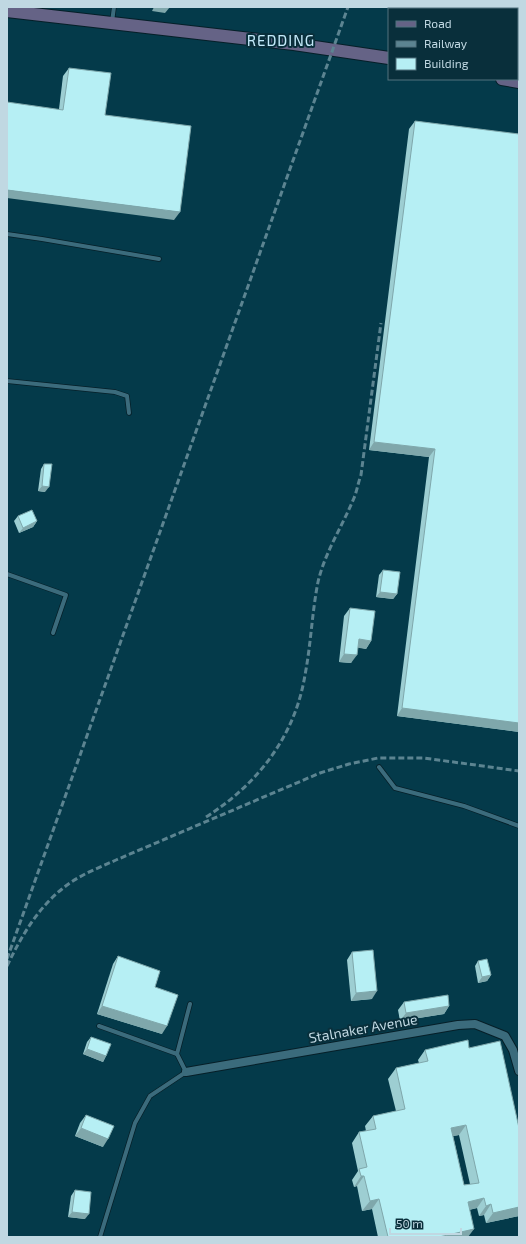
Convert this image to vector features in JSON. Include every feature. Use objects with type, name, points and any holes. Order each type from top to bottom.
[{"type":"street","points":[[7,11],[32,10],[112,24],[294,44],[388,58]]},
{"type":"street","points":[[508,80],[519,82]]},
{"type":"street","name":"Stalnaker Avenue","points":[[186,1072],[458,1025],[475,1024],[505,1036],[513,1050],[519,1071]]},
{"type":"lane","points":[[112,24],[114,7]]},
{"type":"lane","points":[[7,234],[159,259]]},
{"type":"lane","points":[[7,381],[115,392],[128,396],[130,413]]},
{"type":"lane","points":[[7,574],[66,595],[53,633]]},
{"type":"lane","points":[[379,767],[395,788],[464,806],[519,826]]},
{"type":"lane","points":[[100,1237],[135,1123],[150,1096],[186,1072],[177,1054],[190,1004]]},
{"type":"lane","points":[[99,1026],[177,1054]]},
{"type":"building","points":[[69,68],[111,73],[105,115],[191,126],[180,212],[7,190],[7,102],[63,110]]},
{"type":"building","points":[[415,121],[519,134],[519,723],[402,708],[435,449],[374,442]]},
{"type":"building","points":[[44,464],[52,464],[49,487],[42,486]]},
{"type":"building","points":[[32,510],[37,521],[23,528],[18,516]]},
{"type":"building","points":[[383,570],[400,572],[397,594],[380,592]]},
{"type":"building","points":[[350,608],[375,611],[371,641],[359,639],[357,655],[344,654]]},
{"type":"building","points":[[373,950],[377,991],[356,993],[352,952]]},
{"type":"building","points":[[118,956],[160,971],[155,987],[178,995],[167,1026],[102,1006]]},
{"type":"building","points":[[487,959],[491,975],[482,977],[478,961]]},
{"type":"building","points":[[448,995],[449,1006],[406,1013],[404,1002]]},
{"type":"building","points":[[91,1037],[111,1044],[106,1056],[87,1049]]},
{"type":"building","points":[[468,1040],[469,1048],[500,1041],[519,1128],[519,1207],[493,1213],[491,1204],[486,1206],[484,1198],[468,1202],[474,1229],[439,1237],[388,1237],[379,1199],[370,1201],[364,1176],[361,1176],[359,1169],[367,1167],[359,1132],[376,1129],[373,1116],[405,1109],[396,1068],[428,1061],[425,1050]],"holes":[[[466,1125],[479,1183],[464,1185],[451,1128]]]},
{"type":"building","points":[[86,1115],[114,1126],[108,1139],[81,1128]]},
{"type":"building","points":[[75,1190],[91,1192],[89,1214],[72,1212]]},
{"type":"railway","points":[[7,959],[348,7]]},
{"type":"railway","points":[[206,817],[225,804],[258,774],[283,738],[293,718],[305,675],[316,593],[321,571],[329,550],[354,498],[361,475],[381,323]]},
{"type":"railway","points":[[7,966],[24,934],[37,915],[53,897],[74,880],[116,860],[320,773],[349,764],[378,758],[424,758],[519,771]]},
{"type":"district","name":"REDDING","points":[[281,40]]}]
